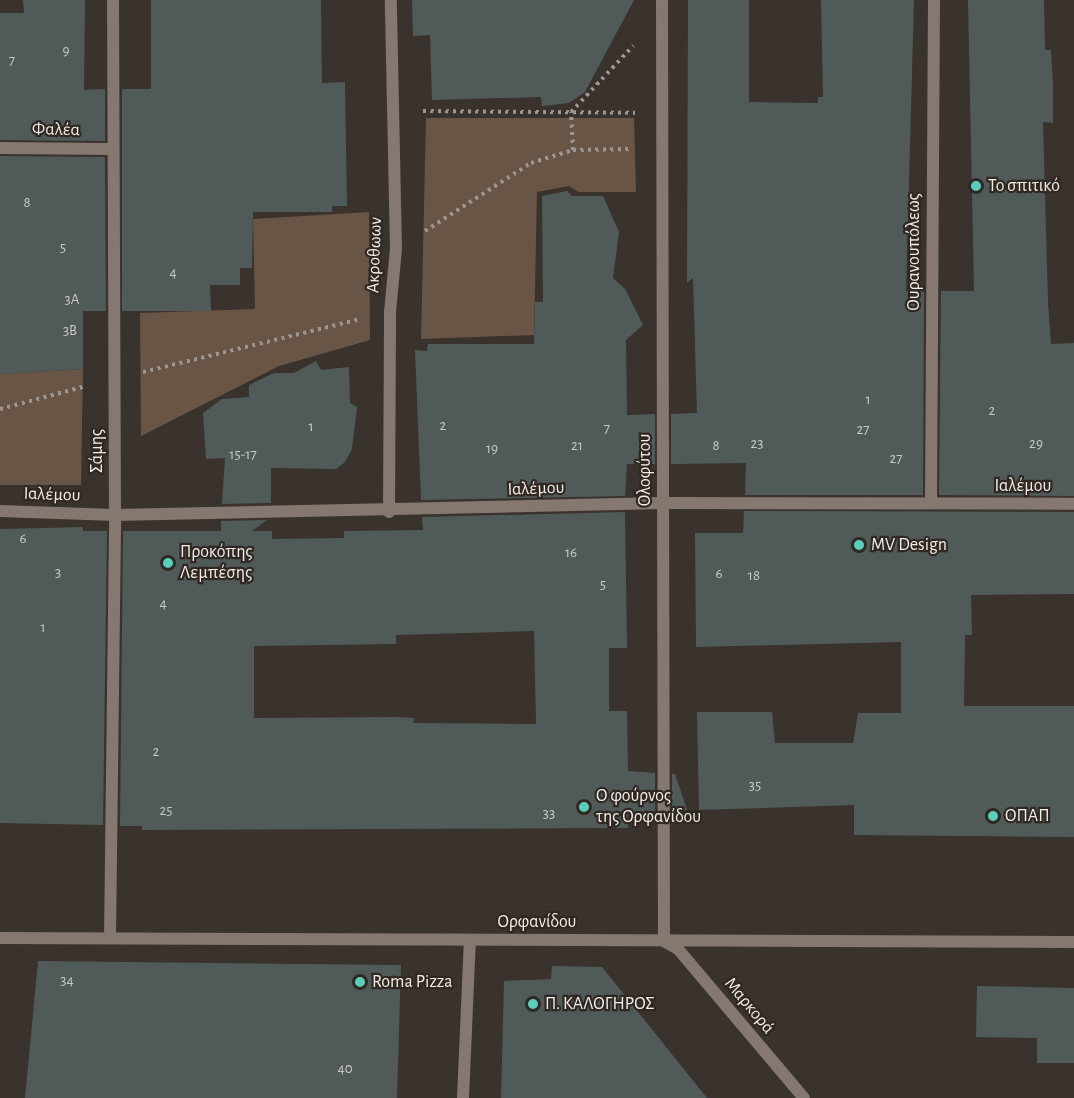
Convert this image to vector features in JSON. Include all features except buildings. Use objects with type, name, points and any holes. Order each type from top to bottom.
[{"type":"street","name":"Σάμης","points":[[110,938],[116,378],[111,149],[113,0]]},
{"type":"street","name":"Ακροθωων","points":[[389,512],[390,312],[396,249],[390,0]]},
{"type":"street","name":"Ολοφύτου","points":[[662,0],[664,941]]},
{"type":"street","name":"Ουρανουπόλεως","points":[[931,504],[934,0]]},
{"type":"street","name":"Φαλέα","points":[[0,148],[111,149]]},
{"type":"street","name":"Ιαλέμου","points":[[0,511],[115,515],[389,512],[663,503],[1074,504]]},
{"type":"street","name":"Ορφανίδου","points":[[0,938],[1074,942]]},
{"type":"street","points":[[463,1098],[470,940]]},
{"type":"street","name":"Μαρκορά","points":[[664,941],[678,949],[804,1098]]},
{"type":"path","points":[[573,150],[572,112],[662,14]]},
{"type":"path","points":[[392,111],[662,113]]},
{"type":"path","points":[[396,249],[531,164],[573,150],[663,148]]},
{"type":"path","points":[[0,409],[116,378],[390,312]]},
{"type":"shaded area","points":[[426,118],[634,118],[636,192],[578,192],[569,186],[537,192],[534,335],[421,339]]},
{"type":"shaded area","points":[[369,212],[370,340],[279,366],[141,436],[140,313],[255,309],[253,219]]},
{"type":"shaded area","points":[[83,369],[81,485],[0,485],[0,374]]},
{"type":"place","name":"Το σπιτικό","points":[[976,186]]},
{"type":"place","name":"MV Design","points":[[859,545]]},
{"type":"place","name":"Προκόπης Λεμπέσης","points":[[168,563]]},
{"type":"place","name":"Ο φούρνος της Ορφανίδου","points":[[584,807]]},
{"type":"place","name":"ΟΠΑΠ","points":[[993,816]]},
{"type":"place","name":"Roma Pizza","points":[[360,982]]},
{"type":"place","name":"Π. ΚΑΛΟΓΗΡΟΣ","points":[[533,1004]]}]
